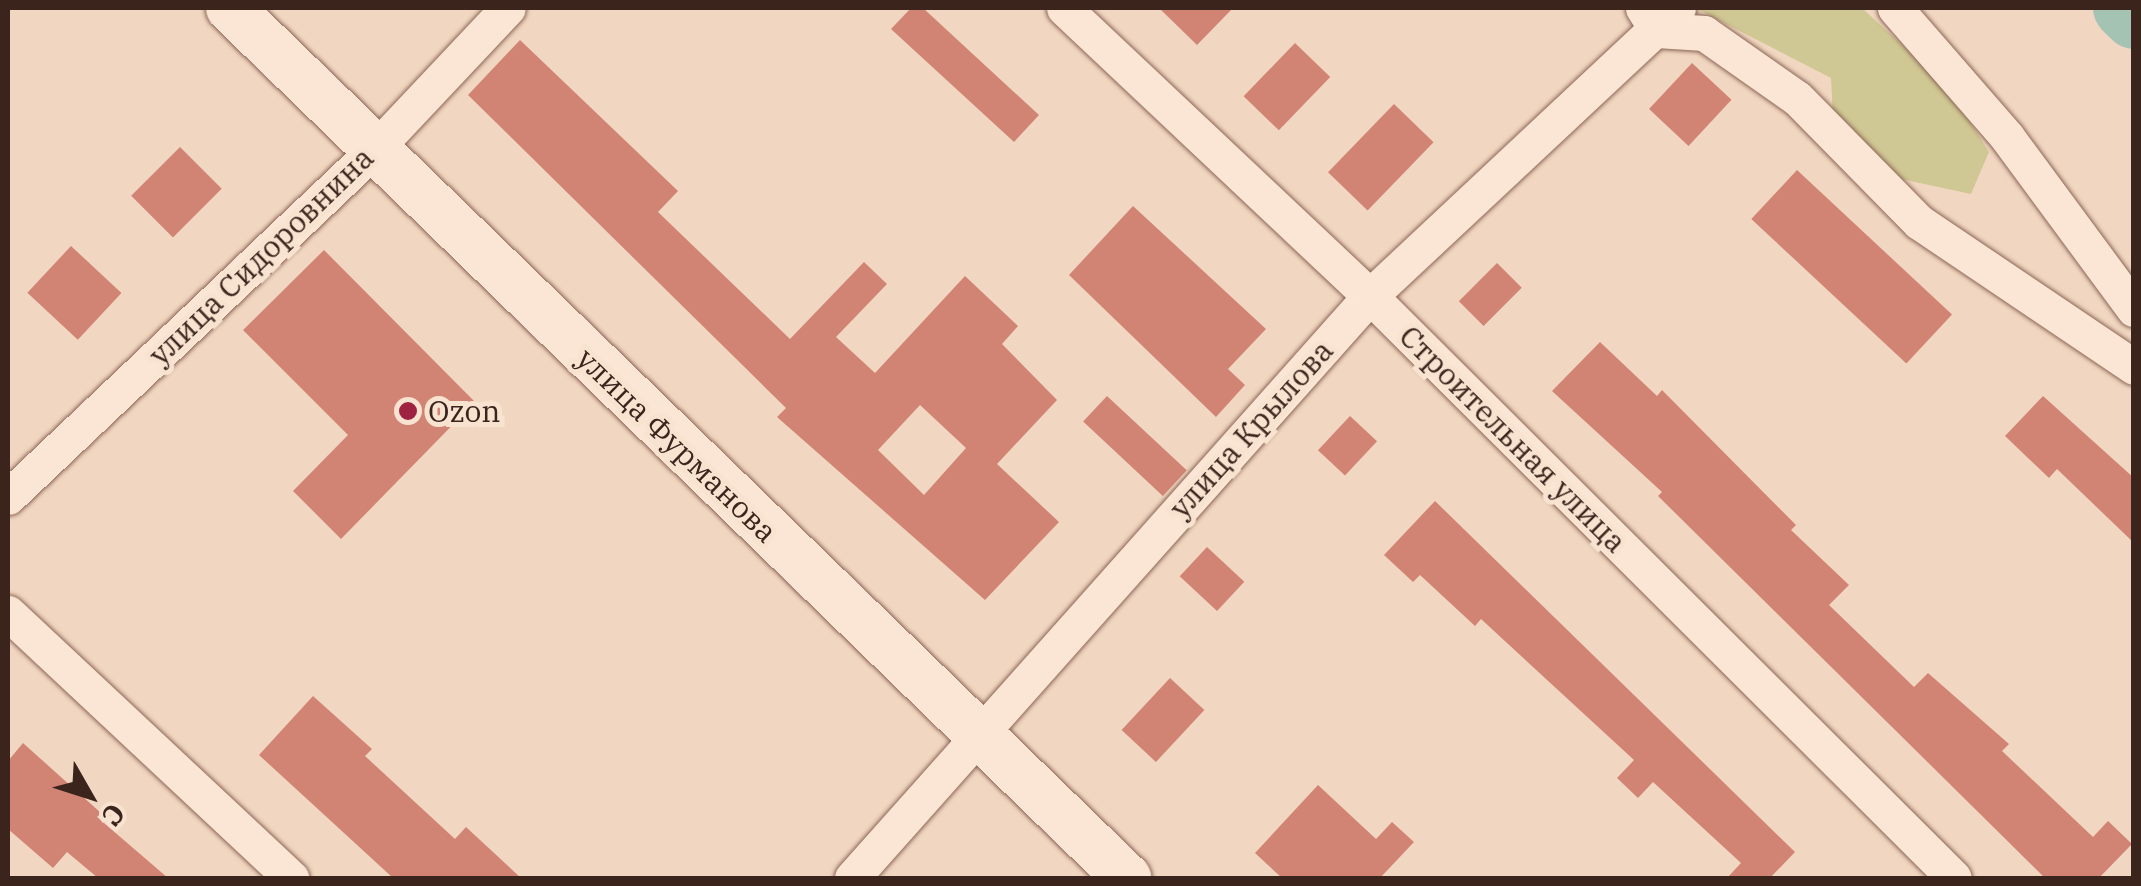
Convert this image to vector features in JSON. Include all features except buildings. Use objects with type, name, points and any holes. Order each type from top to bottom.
[{"type":"main road","name":"улица Фурманова","points":[[230,8],[1127,878]]},
{"type":"street","name":"улица Сидоровнина","points":[[8,497],[374,150],[508,8]]},
{"type":"street","name":"Строительная улица","points":[[1064,8],[1370,296],[1954,878]]},
{"type":"street","points":[[1895,8],[2007,137],[2134,310]]},
{"type":"street","name":"улица Крылова","points":[[852,878],[1370,296],[1659,15]]},
{"type":"street","points":[[1659,15],[1704,33],[1797,98],[1919,222],[2134,368]]},
{"type":"street","points":[[8,612],[291,878]]},
{"type":"shaded area","points":[[1695,8],[1862,8],[1948,87],[1989,152],[1971,194],[1887,176],[1833,117],[1831,78]]},
{"type":"waterway","points":[[2124,8],[2134,18]]},
{"type":"place","name":"Ozon","points":[[408,411]]}]
